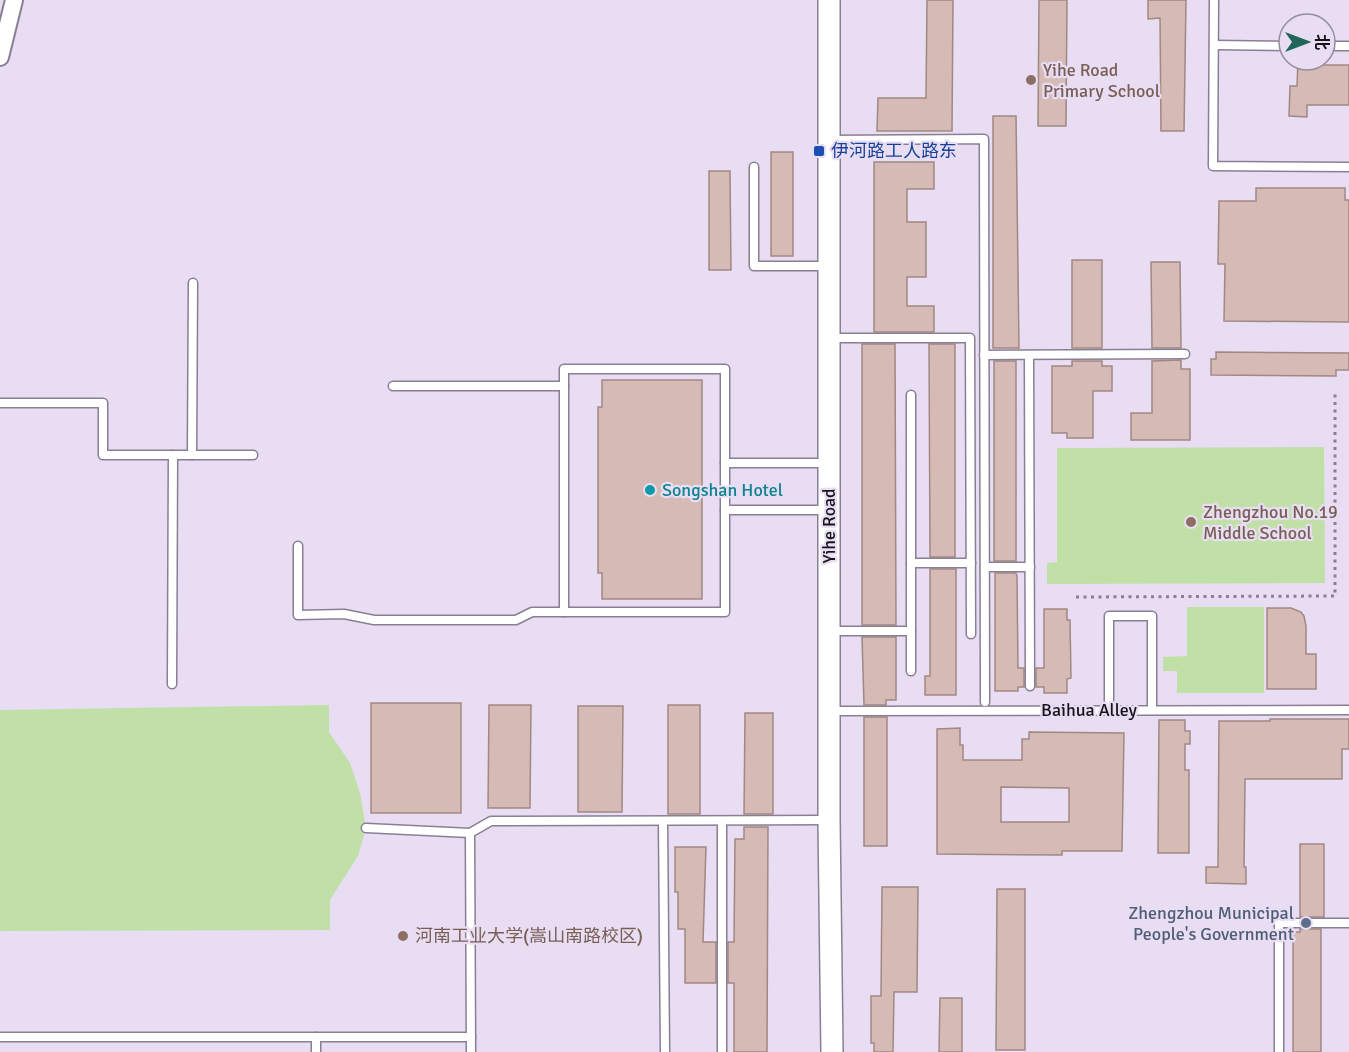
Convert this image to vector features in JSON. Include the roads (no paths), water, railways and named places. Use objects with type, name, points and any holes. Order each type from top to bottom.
[{"type":"street","points":[[0,57],[14,0]]},
{"type":"street","name":"Yihe Road","points":[[829,0],[829,820],[832,1052]]},
{"type":"lane","points":[[1214,0],[1213,166],[1349,166]]},
{"type":"lane","points":[[1214,45],[1277,46]]},
{"type":"lane","points":[[829,140],[984,140],[985,702]]},
{"type":"lane","points":[[754,168],[754,266],[829,266]]},
{"type":"lane","points":[[192,283],[192,455]]},
{"type":"lane","points":[[829,338],[970,338],[971,634]]},
{"type":"lane","points":[[984,354],[1185,354]]},
{"type":"lane","points":[[1029,354],[1030,686]]},
{"type":"lane","points":[[298,546],[298,615],[344,614],[374,620],[516,620],[532,612],[564,612],[725,612],[725,369],[564,369],[564,612]]},
{"type":"lane","points":[[393,386],[564,386]]},
{"type":"lane","points":[[911,395],[911,671]]},
{"type":"lane","points":[[0,403],[103,403],[103,455],[253,455]]},
{"type":"lane","points":[[172,684],[173,455]]},
{"type":"lane","points":[[725,463],[829,463]]},
{"type":"lane","points":[[725,510],[829,510]]},
{"type":"lane","points":[[911,563],[971,563]]},
{"type":"lane","points":[[985,567],[1030,567]]},
{"type":"lane","points":[[1109,710],[1109,616],[1152,616],[1152,710]]},
{"type":"lane","points":[[829,632],[911,631]]},
{"type":"lane","name":"Baihua Alley","points":[[829,711],[1349,710]]},
{"type":"lane","points":[[366,828],[470,832],[491,821],[829,820]]},
{"type":"lane","points":[[663,821],[665,1052]]},
{"type":"lane","points":[[722,821],[722,1052]]},
{"type":"lane","points":[[470,832],[471,1052]]},
{"type":"lane","points":[[1279,1052],[1279,923],[1349,923]]},
{"type":"lane","points":[[0,1037],[471,1037]]},
{"type":"lane","points":[[315,1052],[316,1037]]},
{"type":"place","name":"Yihe Road Primary School","points":[[1031,80]]},
{"type":"place","name":"伊河路工人路东","points":[[819,151]]},
{"type":"place","name":"Songshan Hotel","points":[[650,490]]},
{"type":"place","name":"Zhengzhou No.19 Middle School","points":[[1191,522]]},
{"type":"place","name":"Zhengzhou Municipal People's Government","points":[[1306,923]]},
{"type":"place","name":"河南工业大学(嵩山南路校区)","points":[[403,936]]}]
